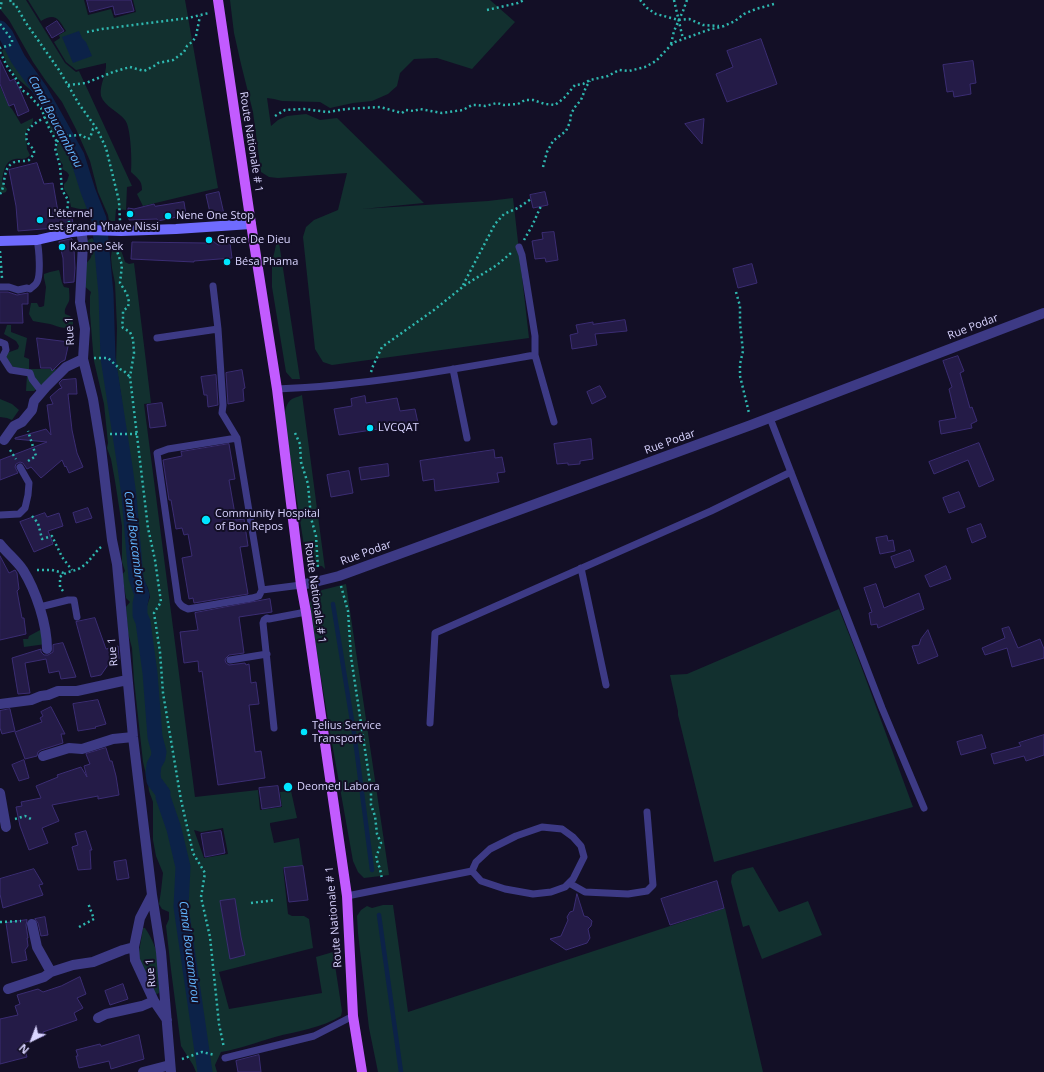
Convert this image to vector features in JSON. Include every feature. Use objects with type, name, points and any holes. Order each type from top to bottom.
[{"type":"main road","name":"Route Nationale # 1","points":[[219,5],[277,389],[301,585],[347,896],[353,1016],[362,1072]]},
{"type":"street","points":[[0,242],[37,240],[81,231],[183,229],[251,224]]},
{"type":"street","name":"Rue 1","points":[[81,231],[83,243],[80,302],[84,329],[83,359],[93,399],[99,435],[112,540],[117,564],[132,737],[161,952],[171,1069]]},
{"type":"street","name":"Rue Podar","points":[[301,585],[339,576],[770,418],[1044,313]]},
{"type":"street","points":[[4,440],[14,426],[22,422],[32,410],[34,401],[66,367],[83,359]]},
{"type":"street","points":[[0,544],[23,571],[30,582],[40,607],[47,649]]},
{"type":"street","points":[[0,704],[31,700],[58,691],[77,691],[127,680]]},
{"type":"street","points":[[43,756],[69,748],[82,749],[113,739],[132,737]]},
{"type":"street","points":[[0,793],[6,824]]},
{"type":"street","points":[[152,894],[140,918],[134,947],[135,960],[154,1002],[168,1020]]},
{"type":"street","points":[[32,924],[37,947],[51,972]]},
{"type":"street","points":[[8,989],[44,977],[51,972],[73,965],[93,962],[134,947]]},
{"type":"street","points":[[98,1018],[106,1014],[154,1002]]},
{"type":"street","points":[[143,1072],[171,1069]]},
{"type":"lane","points":[[1,287],[9,287],[18,290],[27,288],[30,289],[37,282],[39,276],[39,253],[37,240]]},
{"type":"lane","points":[[519,247],[522,255],[534,329],[536,355],[554,422]]},
{"type":"lane","points":[[213,286],[218,329],[223,406],[222,413],[237,438],[262,590],[259,596],[252,598],[188,609],[184,608],[178,601],[157,453],[168,449],[237,438]]},
{"type":"lane","points":[[157,338],[218,329]]},
{"type":"lane","points":[[0,342],[5,344],[6,350],[3,358],[10,369],[30,373],[32,379],[42,392]]},
{"type":"lane","points":[[277,389],[369,381],[536,355]]},
{"type":"lane","points":[[453,369],[468,438]]},
{"type":"lane","points":[[770,418],[882,708],[924,808]]},
{"type":"lane","points":[[0,515],[19,514],[25,508],[29,483],[20,467]]},
{"type":"lane","points":[[430,723],[435,633],[711,511],[791,472]]},
{"type":"lane","points":[[581,568],[606,685]]},
{"type":"lane","points":[[262,590],[301,585]]},
{"type":"lane","points":[[40,607],[68,600],[74,600],[77,617]]},
{"type":"lane","points":[[274,728],[263,623],[267,618],[269,619],[306,612]]},
{"type":"lane","points":[[230,660],[267,654]]},
{"type":"lane","points":[[569,883],[585,892],[628,894],[647,891],[653,885],[647,812]]},
{"type":"lane","points":[[542,827],[562,828],[581,846],[584,857],[569,883],[565,887],[551,892],[533,894],[505,889],[481,881],[472,871],[476,862],[490,850],[516,836],[542,827]]},
{"type":"lane","points":[[347,896],[472,871]]},
{"type":"lane","points":[[225,1058],[314,1036],[353,1016]]},
{"type":"path","points":[[0,9],[2,0]]},
{"type":"path","points":[[10,0],[12,4],[15,4],[40,45],[59,70],[96,129],[106,148],[119,201],[121,231],[113,240],[122,265],[120,283],[128,294],[129,302],[128,307],[122,311],[122,328],[130,332],[133,339],[134,353],[130,377],[148,528],[155,560],[161,602],[154,613],[160,652],[163,692],[179,793],[193,853],[205,873],[201,897],[210,937],[225,1058],[202,1052],[187,1057],[171,1069]]},
{"type":"path","points":[[487,10],[518,3],[524,0]]},
{"type":"path","points":[[640,0],[647,8],[656,14],[679,20],[689,19],[703,25],[724,26]]},
{"type":"path","points":[[674,0],[683,38]]},
{"type":"path","points":[[671,45],[674,31],[687,0]]},
{"type":"path","points":[[275,116],[285,110],[304,109],[328,112],[346,109],[380,107],[402,113],[406,110],[420,110],[442,113],[463,110],[478,105],[485,106],[497,103],[504,105],[518,104],[525,100],[533,100],[545,104],[555,105],[564,98],[575,85],[608,76],[619,70],[629,71],[645,68],[656,61],[671,45],[683,38],[724,26],[735,21],[744,14],[774,4]]},
{"type":"path","points":[[87,32],[200,16],[219,5]]},
{"type":"path","points":[[68,85],[86,83],[130,67],[144,71],[158,63],[173,60],[184,52],[187,46],[193,41],[196,36],[200,16]]},
{"type":"path","points":[[0,24],[12,40],[12,43],[0,48]]},
{"type":"path","points":[[0,52],[1,57],[22,90],[28,94],[41,108],[56,142]]},
{"type":"path","points":[[543,167],[547,152],[553,141],[566,131],[575,107],[581,100],[590,80]]},
{"type":"path","points":[[0,194],[6,171],[9,166],[12,163],[28,160],[34,154],[34,151],[28,143],[27,131],[45,117]]},
{"type":"path","points":[[81,231],[67,210],[68,200],[62,190],[60,166],[55,148],[56,142],[63,135],[81,135],[88,139],[90,138],[93,128],[96,129]]},
{"type":"path","points":[[462,287],[494,224],[504,214],[518,208],[531,199]]},
{"type":"path","points":[[369,381],[372,366],[382,347],[434,310],[462,287],[496,265],[519,247],[532,226],[541,206]]},
{"type":"path","points":[[0,248],[1,287]]},
{"type":"path","points":[[736,292],[740,306],[743,351],[740,364],[740,376],[751,425]]},
{"type":"path","points":[[83,359],[108,358],[120,370],[124,371],[130,377]]},
{"type":"path","points":[[4,440],[20,467],[36,456],[28,430],[22,422]]},
{"type":"path","points":[[293,427],[300,444],[301,462],[308,484],[311,518],[316,536],[319,581]]},
{"type":"path","points":[[99,435],[137,434]]},
{"type":"path","points":[[25,508],[38,523],[42,539],[52,536],[62,557],[72,570]]},
{"type":"path","points":[[68,600],[60,587],[60,577],[64,573],[80,568],[96,551],[112,540]]},
{"type":"path","points":[[23,571],[52,570],[64,573]]},
{"type":"path","points":[[339,576],[348,612],[351,657],[371,790],[371,805],[375,816],[377,834],[380,843],[376,858],[384,888]]},
{"type":"path","points":[[6,824],[25,816],[33,820]]},
{"type":"path","points":[[251,903],[276,900]]},
{"type":"path","points":[[79,927],[94,919],[88,903]]},
{"type":"green space","points":[[0,0],[26,0],[65,63],[76,72],[79,71],[132,186],[127,187],[126,210],[116,209],[115,221],[109,221],[98,192],[90,161],[62,102],[33,62],[9,20],[0,9]]},
{"type":"green space","points":[[28,0],[84,0],[88,15],[111,9],[114,18],[136,12],[133,0],[185,0],[218,188],[143,206],[137,194],[142,190],[141,184],[131,172],[131,145],[127,124],[122,117],[105,103],[101,96],[106,63],[76,70],[66,62],[54,42],[60,38],[59,35],[66,31],[56,18],[50,17],[41,21]]},
{"type":"green space","points":[[230,0],[490,0],[515,22],[472,69],[437,58],[414,59],[400,73],[397,86],[388,94],[372,101],[330,108],[320,102],[282,101],[267,98],[271,126],[278,120],[287,116],[306,114],[320,120],[337,118],[424,203],[362,209],[513,198],[529,338],[332,365],[323,362],[315,349],[303,237],[306,227],[314,220],[338,210],[347,173],[278,178],[269,177],[261,172],[253,112],[234,33]]},
{"type":"green space","points":[[13,45],[16,47],[44,87],[67,129],[64,131],[54,134],[39,100],[34,93],[18,79],[6,63],[2,50]]},
{"type":"green space","points":[[0,86],[9,106],[21,124],[33,118],[33,122],[26,131],[27,149],[30,155],[24,159],[15,159],[8,162],[2,183],[7,189],[6,192],[3,193],[0,192]]},
{"type":"green space","points":[[71,136],[82,157],[93,196],[100,213],[99,218],[92,208],[81,209],[71,207],[69,197],[64,189],[64,184],[69,175],[62,169],[63,165],[58,156],[57,148],[60,141]]},
{"type":"green space","points":[[278,236],[300,379],[292,379],[286,372],[272,287],[272,263]]},
{"type":"green space","points":[[92,238],[95,241],[100,261],[100,279],[104,306],[104,337],[117,451],[123,469],[130,531],[130,548],[135,586],[139,595],[137,617],[142,636],[149,695],[148,715],[155,756],[152,763],[151,776],[155,787],[160,793],[173,833],[181,866],[177,907],[201,1072],[196,1072],[181,1046],[166,926],[169,919],[169,912],[162,909],[159,904],[163,873],[156,856],[153,840],[153,802],[149,791],[143,762],[132,648],[128,633],[126,607],[130,602],[126,598],[122,575],[125,571],[122,562],[122,526],[111,459],[107,448],[108,443],[104,404],[94,361],[90,314],[91,292],[82,284],[84,265],[92,255],[87,244],[88,240]]},
{"type":"green space","points":[[116,241],[119,244],[125,262],[129,264],[134,263],[151,403],[144,404],[195,797],[258,790],[260,810],[282,807],[280,792],[291,791],[297,818],[270,823],[270,825],[274,843],[299,838],[303,866],[283,868],[288,914],[292,916],[304,916],[309,919],[313,948],[219,972],[229,1009],[322,993],[316,957],[333,952],[342,1011],[341,1016],[326,1024],[221,1052],[215,1065],[217,1072],[207,1072],[182,907],[185,865],[164,786],[159,779],[158,769],[161,758],[161,739],[155,707],[150,647],[147,633],[147,606],[150,597],[148,588],[139,572],[121,395],[116,364],[117,328],[115,283],[111,257],[113,243]],"holes":[[[223,828],[228,854],[204,858],[194,830],[201,832]]]},
{"type":"green space","points":[[59,270],[64,287],[69,288],[69,300],[65,309],[65,314],[73,319],[73,327],[66,328],[33,321],[29,314],[31,303],[37,303],[39,307],[44,306],[46,287],[44,274]]},
{"type":"green space","points":[[7,325],[11,325],[11,332],[27,338],[24,357],[29,359],[29,369],[56,369],[50,378],[34,391],[26,391],[27,375],[13,367],[4,354],[18,349],[19,346],[16,341],[4,334]]},
{"type":"green space","points":[[302,395],[325,569],[322,566],[307,565],[284,417],[288,402]]},
{"type":"green space","points":[[0,399],[12,404],[19,410],[12,420],[0,417]]},
{"type":"green space","points":[[346,584],[389,875],[364,878],[358,872],[353,861],[330,732],[311,617],[310,602],[315,595],[322,590]]},
{"type":"green space","points":[[839,609],[913,807],[714,862],[678,715],[670,675],[687,674]]},
{"type":"green space","points":[[42,629],[46,644],[24,647],[23,639],[28,639],[29,636]]},
{"type":"green space","points":[[753,867],[779,912],[808,901],[822,935],[762,959],[749,925],[743,927],[731,882],[732,875],[737,871]]},
{"type":"green space","points":[[383,905],[393,905],[408,1012],[725,908],[763,1072],[378,1072],[369,1028],[357,916],[361,910],[367,906],[372,908]]},
{"type":"green space","points":[[143,928],[145,928],[154,944],[158,959],[159,993],[157,994],[154,993],[138,958]]},
{"type":"water","points":[[79,31],[92,56],[73,63],[62,37]]},
{"type":"building","points":[[87,0],[131,0],[134,11],[115,15],[113,6],[90,12]]},
{"type":"building","points":[[57,21],[64,31],[52,38],[46,28]]},
{"type":"building","points":[[761,39],[777,84],[727,102],[716,74],[733,67],[727,51]]},
{"type":"building","points":[[0,60],[10,81],[14,79],[29,111],[18,116],[14,104],[9,106],[0,84]]},
{"type":"building","points":[[973,61],[976,83],[970,84],[971,94],[954,97],[953,91],[947,92],[943,65]]},
{"type":"building","points":[[704,119],[702,144],[685,124]]},
{"type":"building","points":[[37,163],[44,184],[53,183],[58,212],[71,211],[73,224],[56,229],[18,231],[16,206],[9,170]]},
{"type":"building","points":[[219,192],[224,214],[211,217],[206,195]]},
{"type":"building","points":[[545,192],[548,205],[533,208],[530,195]]},
{"type":"building","points":[[184,202],[186,215],[158,221],[157,219],[129,220],[128,208],[134,209],[154,204],[155,206]]},
{"type":"building","points":[[554,232],[558,260],[546,262],[545,258],[535,259],[532,241],[543,239],[542,233]]},
{"type":"building","points":[[209,238],[218,245],[230,243],[232,258],[194,262],[131,259],[132,242],[206,243]]},
{"type":"building","points":[[72,239],[75,268],[74,282],[64,283],[63,258],[59,242]]},
{"type":"building","points":[[752,264],[757,283],[738,288],[733,269]]},
{"type":"building","points":[[0,292],[8,292],[17,295],[28,293],[28,304],[22,304],[23,323],[0,323]]},
{"type":"building","points":[[625,320],[627,331],[595,334],[597,345],[572,349],[570,335],[578,333],[576,325],[593,322],[593,324]]},
{"type":"building","points":[[37,338],[69,342],[65,360],[52,371],[51,368],[41,368]]},
{"type":"building","points":[[958,356],[964,371],[960,373],[970,408],[972,407],[977,421],[971,424],[972,428],[941,434],[939,421],[956,418],[949,389],[952,387],[943,361]]},
{"type":"building","points":[[242,370],[245,388],[243,389],[244,401],[228,404],[226,373]]},
{"type":"building","points":[[216,375],[218,405],[208,407],[207,395],[204,395],[201,377]]},
{"type":"building","points":[[76,379],[77,394],[68,394],[72,430],[77,453],[83,467],[69,473],[62,460],[41,478],[31,467],[27,469],[23,463],[20,462],[16,464],[15,467],[18,473],[0,480],[0,460],[47,442],[15,438],[46,429],[51,435],[47,405],[53,404],[50,397],[62,388],[59,383],[62,380]]},
{"type":"building","points":[[600,386],[606,397],[592,404],[587,392]]},
{"type":"building","points":[[365,396],[366,403],[397,398],[400,411],[415,409],[418,423],[339,435],[334,409],[352,406],[351,399]]},
{"type":"building","points":[[162,403],[166,426],[150,428],[147,405]]},
{"type":"building","points":[[591,439],[593,459],[580,461],[580,464],[557,464],[554,444]]},
{"type":"building","points":[[979,443],[994,480],[979,487],[968,460],[934,474],[929,462]]},
{"type":"building","points":[[229,444],[235,479],[229,480],[236,520],[244,519],[248,546],[240,547],[248,594],[194,603],[193,598],[189,599],[182,558],[192,556],[188,534],[184,535],[182,528],[176,529],[171,500],[169,500],[163,460],[182,456],[181,452]]},
{"type":"building","points":[[494,450],[495,458],[502,457],[505,472],[497,473],[499,482],[435,491],[434,479],[423,481],[420,461]]},
{"type":"building","points":[[388,464],[389,476],[361,480],[359,468]]},
{"type":"building","points":[[349,471],[353,493],[331,497],[327,475]]},
{"type":"building","points":[[959,492],[965,507],[949,513],[943,498]]},
{"type":"building","points":[[88,508],[92,518],[76,523],[73,513]]},
{"type":"building","points":[[45,513],[47,517],[59,513],[63,526],[48,531],[53,544],[34,552],[20,522]]},
{"type":"building","points":[[981,524],[986,537],[972,543],[967,529]]},
{"type":"building","points":[[887,536],[888,541],[893,540],[895,551],[880,554],[876,538]]},
{"type":"building","points":[[910,550],[914,561],[895,568],[891,557]]},
{"type":"building","points":[[0,556],[9,573],[15,570],[17,573],[19,589],[17,591],[22,618],[24,618],[26,634],[0,640]]},
{"type":"building","points":[[946,566],[951,579],[930,587],[925,576]]},
{"type":"building","points":[[876,584],[884,608],[919,593],[924,609],[878,628],[877,624],[871,625],[869,613],[872,612],[864,588]]},
{"type":"building","points":[[270,599],[272,612],[239,617],[244,653],[229,655],[225,660],[229,665],[249,664],[251,683],[256,682],[259,704],[249,705],[255,752],[261,751],[265,778],[218,785],[202,671],[199,672],[198,661],[184,663],[180,632],[198,630],[195,613]]},
{"type":"building","points":[[95,618],[106,649],[118,646],[119,659],[110,662],[101,675],[91,677],[76,622]]},
{"type":"building","points":[[1009,627],[1018,648],[1040,639],[1044,649],[1044,658],[1012,667],[1007,648],[985,655],[982,648],[1005,638],[1002,629]]},
{"type":"building","points":[[928,630],[938,656],[918,664],[912,646],[919,645],[921,639]]},
{"type":"building","points":[[63,643],[76,677],[61,679],[59,671],[49,673],[46,659],[25,663],[30,693],[18,694],[12,658],[41,649],[41,652],[44,655],[48,655],[53,652],[53,645]]},
{"type":"building","points":[[98,700],[106,724],[95,727],[96,728],[78,731],[73,704]]},
{"type":"building","points":[[51,707],[65,734],[61,734],[63,743],[41,750],[38,752],[37,756],[25,759],[15,732],[42,722],[40,718],[43,716],[41,712]]},
{"type":"building","points":[[10,709],[15,731],[2,734],[0,728],[0,711]]},
{"type":"building","points":[[982,735],[986,748],[961,755],[957,742]]},
{"type":"building","points":[[1044,735],[1044,755],[1026,761],[1024,756],[994,764],[991,754],[1021,746],[1019,743]]},
{"type":"building","points":[[106,748],[110,761],[112,761],[119,795],[98,799],[98,796],[52,805],[59,821],[42,828],[48,843],[29,850],[20,826],[16,807],[22,806],[21,802],[41,798],[36,786],[58,777],[57,775],[81,767],[87,777],[84,766],[90,764],[86,754]]},
{"type":"building","points":[[24,760],[29,778],[19,781],[12,765]]},
{"type":"building","points":[[278,786],[281,806],[262,809],[259,788]]},
{"type":"building","points":[[86,831],[92,850],[90,850],[91,869],[78,870],[72,847],[78,845],[75,834]]},
{"type":"building","points":[[221,831],[225,853],[205,857],[201,834]]},
{"type":"building","points":[[126,860],[129,878],[117,880],[114,862]]},
{"type":"building","points":[[303,866],[308,900],[289,902],[284,868]]},
{"type":"building","points":[[34,869],[43,884],[39,885],[43,895],[3,908],[0,894],[0,879]]},
{"type":"building","points":[[717,881],[724,908],[670,925],[661,899]]},
{"type":"building","points":[[577,894],[584,916],[588,917],[592,921],[591,926],[588,929],[590,938],[587,943],[566,950],[550,939],[561,936],[568,920],[567,917],[570,912],[573,911]]},
{"type":"building","points":[[235,899],[245,955],[230,959],[220,901]]},
{"type":"building","points":[[45,917],[48,935],[41,936],[38,923],[35,919]]},
{"type":"building","points":[[27,920],[28,946],[25,950],[27,960],[12,963],[6,923]]},
{"type":"building","points":[[80,977],[86,994],[77,998],[83,1008],[74,1013],[77,1020],[43,1032],[44,1036],[23,1043],[27,1057],[0,1064],[0,1019],[18,1015],[15,1006],[20,1004],[17,995],[38,989],[43,992],[61,986]]},
{"type":"building","points":[[123,984],[128,999],[110,1005],[105,991]]},
{"type":"building","points":[[139,1035],[144,1059],[111,1069],[109,1061],[79,1068],[76,1050],[100,1044],[101,1046]]},
{"type":"building","points":[[259,1055],[261,1072],[238,1072],[236,1061]]},
{"type":"waterway","name":"Canal Boucambrou","points":[[0,28],[6,35],[18,59],[40,90],[77,156],[99,219],[106,294],[108,358],[129,496],[136,578],[142,595],[140,615],[143,622],[150,673],[155,737],[159,752],[158,758],[154,765],[153,774],[154,781],[163,793],[174,829],[183,867],[181,907],[205,1072]]},
{"type":"waterway","points":[[333,604],[355,739],[372,870]]},
{"type":"waterway","points":[[379,915],[401,1072]]},
{"type":"place","name":"Yhave Nissi","points":[[130,214]]},
{"type":"place","name":"Nene One Stop","points":[[168,216]]},
{"type":"place","name":"L'éternel est grand","points":[[40,220]]},
{"type":"place","name":"Grace De Dieu","points":[[209,240]]},
{"type":"place","name":"Kanpe Sèk","points":[[62,247]]},
{"type":"place","name":"Bésa Phama","points":[[227,262]]},
{"type":"place","name":"LVCQAT","points":[[370,428]]},
{"type":"place","name":"Community Hospital of Bon Repos","points":[[206,520]]},
{"type":"place","name":"Telius Service Transport","points":[[304,732]]},
{"type":"place","name":"Deomed Labora","points":[[288,787]]}]
